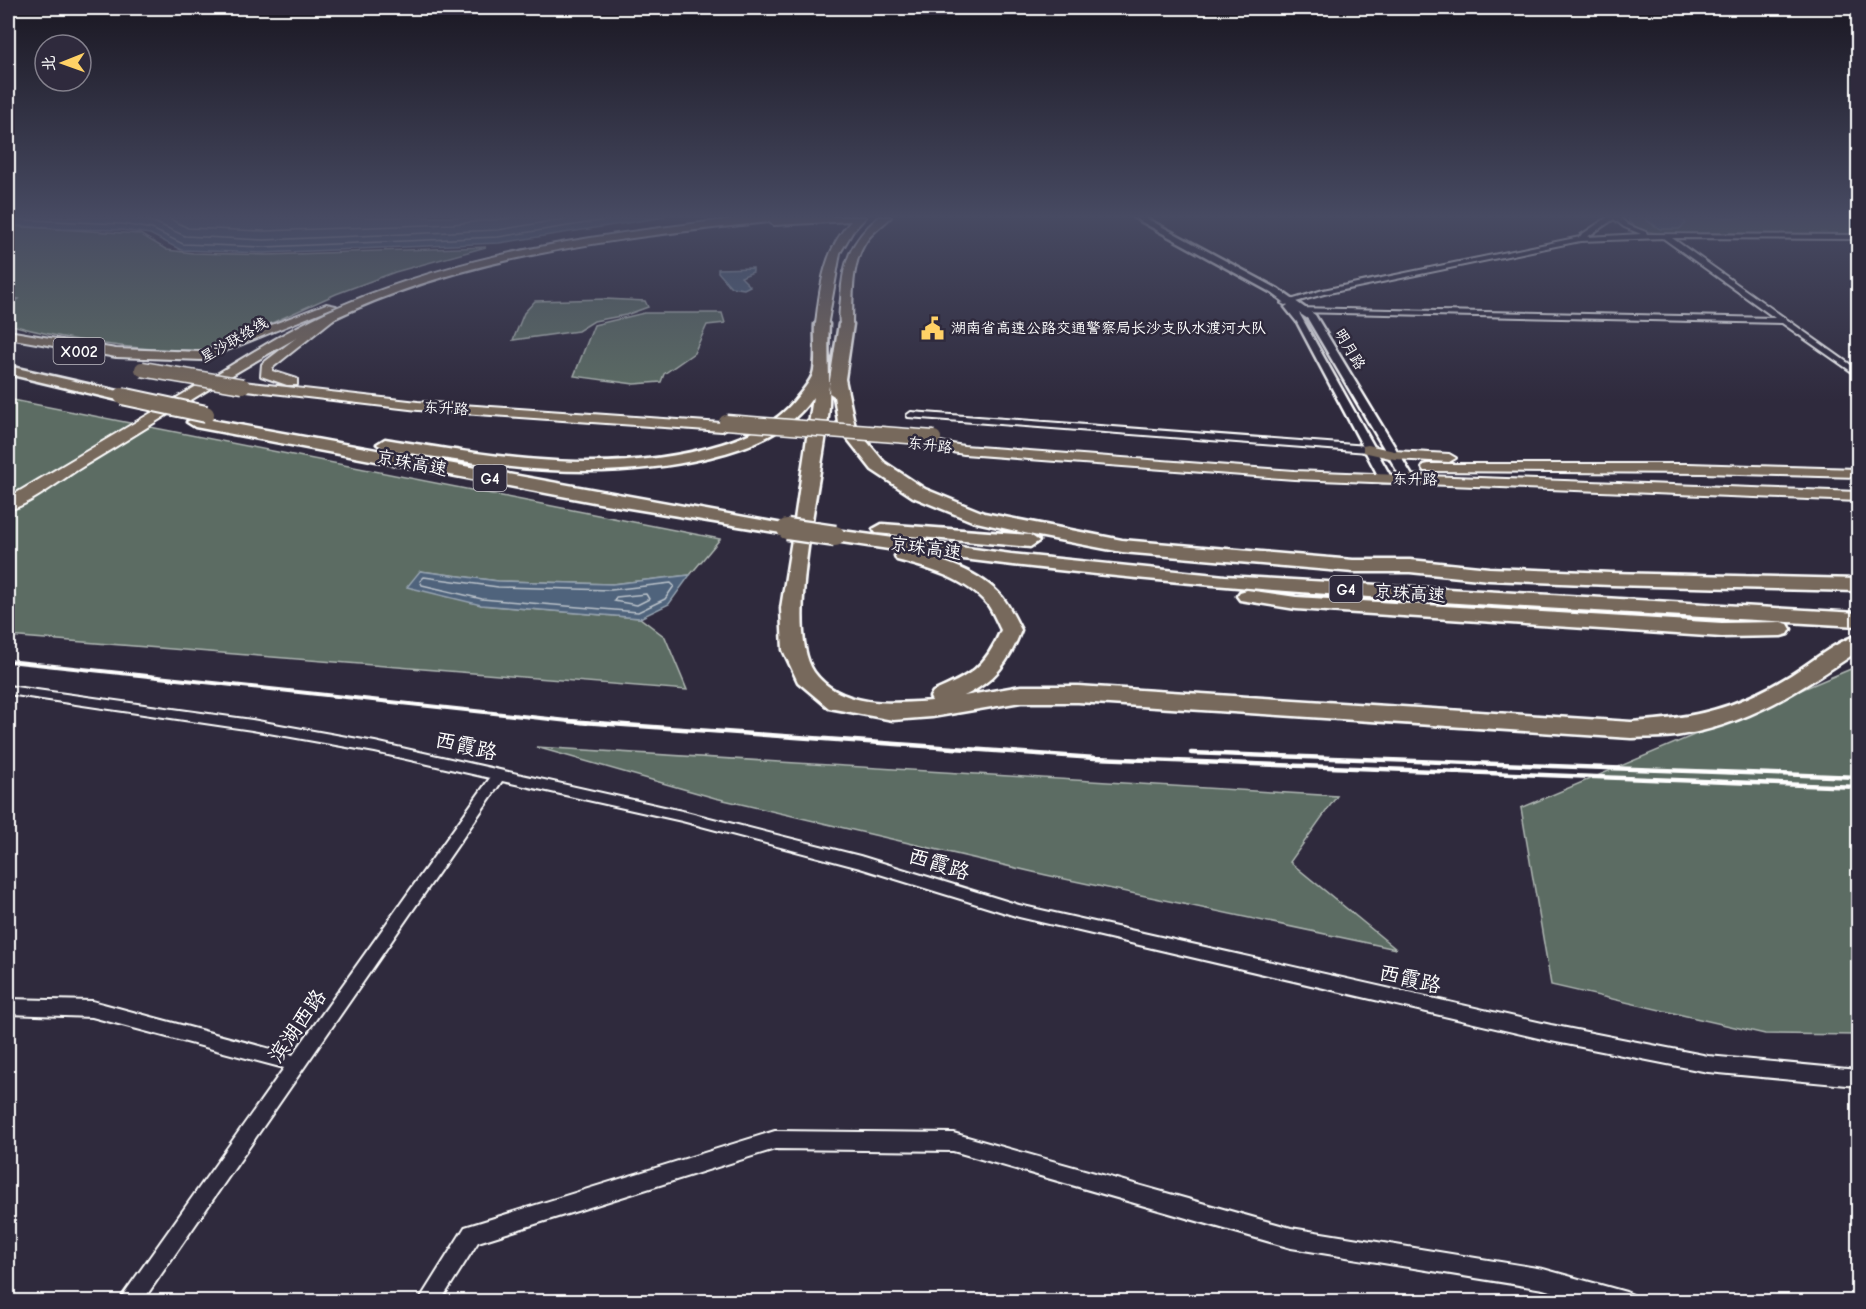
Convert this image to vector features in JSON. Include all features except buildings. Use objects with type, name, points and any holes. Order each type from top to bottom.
[{"type":"highway","points":[[8,505],[333,308],[412,278]]},
{"type":"highway","points":[[789,529],[837,536],[924,561],[968,580],[995,601],[1011,630],[1000,660],[975,683],[937,699],[896,703],[856,696],[825,679],[805,653],[801,623],[831,411],[830,376],[822,324],[828,278]]},
{"type":"highway","points":[[848,278],[846,324],[821,406],[791,608],[793,650],[806,677],[837,703],[893,712],[932,709],[1022,694],[1078,694],[1631,730],[1682,727],[1737,710],[1781,692],[1858,642]]},
{"type":"highway","name":"星沙联络线","points":[[8,493],[333,308]]},
{"type":"highway","name":"京珠高速","points":[[8,370],[117,399]]},
{"type":"highway","points":[[327,435],[504,462],[621,469],[684,460],[740,444],[766,432],[830,376]]},
{"type":"highway","points":[[830,376],[847,428],[878,466],[920,493],[978,517],[1122,546],[1342,565],[1410,566],[1489,574]]},
{"type":"highway","name":"京珠高速","points":[[8,378],[599,498],[789,529]]},
{"type":"highway","name":"京珠高速","points":[[200,418],[327,435],[542,476],[789,529]]},
{"type":"highway","name":"京珠高速","points":[[837,536],[1008,539],[1380,585],[1858,608]]},
{"type":"highway","name":"京珠高速","points":[[837,536],[1011,560],[1225,582],[1791,617],[1858,619]]},
{"type":"highway","points":[[924,561],[1169,584],[1296,603],[1722,630],[1858,627]]},
{"type":"highway","points":[[1187,561],[1489,574],[1858,585]]},
{"type":"highway","points":[[1155,574],[1431,612],[1791,617]]},
{"type":"main road","points":[[8,337],[116,353],[203,356],[333,308]]},
{"type":"main road","points":[[333,308],[279,354],[266,367],[265,373],[291,382],[514,402],[572,412]]},
{"type":"main road","name":"东升路","points":[[8,337],[147,367],[246,384],[418,406],[724,424]]},
{"type":"main road","name":"东升路","points":[[246,384],[419,404],[572,412],[930,441],[1168,467],[1383,473],[1401,467],[1701,469],[1858,473]]},
{"type":"main road","name":"东升路","points":[[1368,449],[1401,467],[1858,497]]},
{"type":"street","name":"明月路","points":[[1242,278],[1306,311],[1316,322],[1401,467]]},
{"type":"street","name":"明月路","points":[[1244,278],[1290,304],[1337,385],[1368,449],[1383,473]]},
{"type":"street","points":[[1290,304],[1323,292],[1389,278]]},
{"type":"street","points":[[1724,278],[1858,374]]},
{"type":"street","points":[[1306,311],[1784,321]]},
{"type":"street","points":[[911,415],[1368,449]]},
{"type":"street","name":"西霞路","points":[[8,690],[263,727],[375,747],[682,816],[860,862],[1019,911],[1551,1033],[1708,1064],[1858,1078]]},
{"type":"street","name":"滨湖西路","points":[[130,1302],[499,775]]},
{"type":"street","points":[[8,1006],[92,1009],[298,1064]]},
{"type":"street","points":[[428,1302],[472,1234],[776,1140],[953,1142],[1291,1238],[1543,1280],[1626,1302]]},
{"type":"green space","points":[[8,278],[379,278],[336,294],[212,350],[161,349],[83,341],[8,324],[8,307],[19,299],[8,297]]},
{"type":"green space","points":[[606,299],[645,301],[648,307],[626,315],[594,321],[578,331],[513,340],[524,313],[535,301]]},
{"type":"green space","points":[[644,313],[722,313],[725,323],[707,325],[694,353],[664,374],[661,382],[634,384],[574,376],[594,325]]},
{"type":"green space","points":[[8,399],[720,539],[690,575],[612,584],[498,581],[420,571],[481,605],[640,618],[665,637],[687,690],[8,636]]},
{"type":"green space","points":[[1858,666],[1858,1035],[1765,1034],[1551,985],[1521,808]]},
{"type":"green space","points":[[536,747],[1337,796],[1290,862],[1396,949],[1046,875],[715,798]]},
{"type":"water","points":[[723,278],[742,278],[750,286],[744,289],[731,287]]},
{"type":"water","points":[[420,571],[498,581],[612,584],[690,575],[669,604],[640,618],[481,605],[407,587]]},
{"type":"railway","points":[[8,661],[569,721]]},
{"type":"railway","points":[[569,721],[1095,758],[1858,787]]},
{"type":"railway","points":[[569,721],[587,723]]},
{"type":"railway","points":[[1191,753],[1858,777]]},
{"type":"place","name":"湖南省高速公路交通警察局长沙支队水渡河大队","points":[[933,328]]}]
